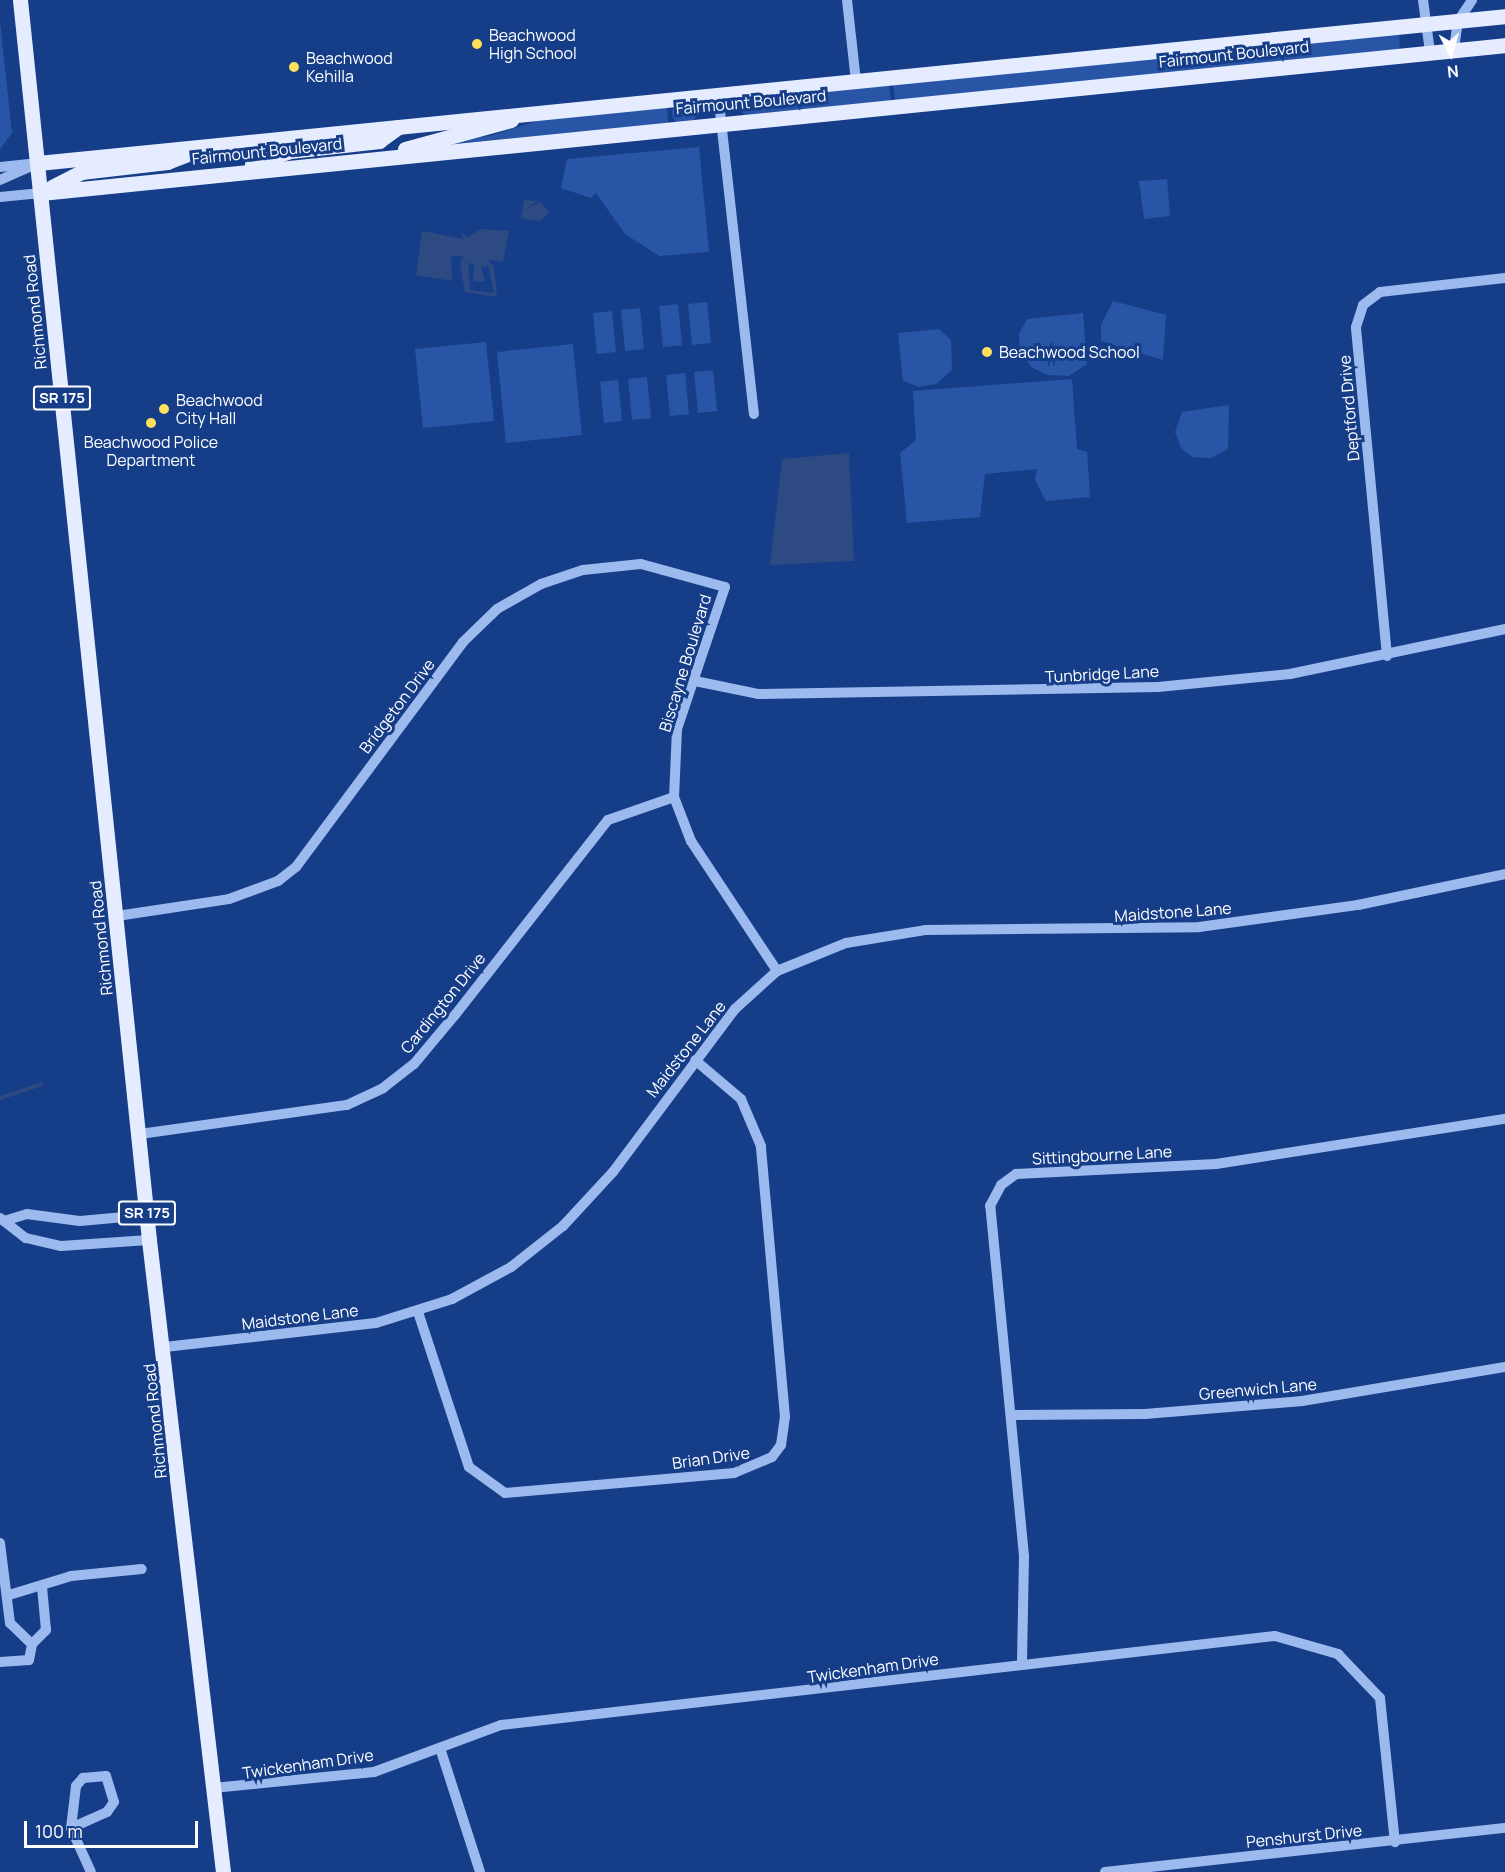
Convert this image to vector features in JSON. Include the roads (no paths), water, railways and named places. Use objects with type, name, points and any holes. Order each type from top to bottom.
[{"type":"main road","name":"Richmond Road","points":[[20,0],[140,1134],[149,1240],[165,1347],[223,1872]]},
{"type":"main road","name":"Fairmount Boulevard","points":[[38,163],[1505,16]]},
{"type":"main road","name":"Fairmount Boulevard","points":[[42,193],[721,122],[1505,45]]},
{"type":"main road","points":[[382,157],[531,113]]},
{"type":"main road","points":[[227,173],[290,151],[379,141],[400,126]]},
{"type":"main road","points":[[42,193],[81,172],[167,162],[212,145]]},
{"type":"street","points":[[847,0],[856,81]]},
{"type":"street","points":[[1423,0],[1430,52]]},
{"type":"street","points":[[1454,49],[1458,21],[1472,0]]},
{"type":"street","points":[[718,94],[754,414]]},
{"type":"street","name":"Fairmount Boulevard","points":[[0,167],[38,163]]},
{"type":"street","points":[[0,180],[38,163]]},
{"type":"street","name":"Fairmount Boulevard","points":[[0,196],[42,193]]},
{"type":"street","name":"Deptford Drive","points":[[1387,656],[1356,327],[1363,305],[1380,292],[1505,278]]},
{"type":"street","name":"Bridgeton Drive","points":[[117,916],[229,899],[278,881],[296,867],[463,642],[498,609],[541,584],[583,570],[641,564],[724,586]]},
{"type":"street","name":"Biscayne Boulevard","points":[[724,586],[695,681],[677,729],[674,797],[691,841],[777,971]]},
{"type":"street","name":"Tunbridge Lane","points":[[695,681],[758,694],[1041,692],[1158,687],[1290,674],[1387,656],[1505,629]]},
{"type":"street","name":"Cardington Drive","points":[[140,1134],[347,1105],[383,1088],[414,1064],[608,820],[674,797]]},
{"type":"street","name":"Maidstone Lane","points":[[165,1347],[337,1329],[418,1312],[511,1267],[563,1226],[613,1172],[735,1009],[777,971],[874,936],[1199,927],[1358,905],[1505,874]]},
{"type":"street","name":"Brian Drive","points":[[418,1312],[469,1467],[505,1493],[734,1473],[772,1457],[783,1440],[785,1417],[761,1146],[741,1099],[695,1060]]},
{"type":"street","name":"Sittingbourne Lane","points":[[1022,1661],[1024,1556],[990,1206],[1001,1185],[1016,1174],[1216,1164],[1505,1119]]},
{"type":"street","points":[[1,1222],[27,1214],[80,1221],[147,1215]]},
{"type":"street","points":[[1,1222],[26,1238],[61,1246],[149,1240]]},
{"type":"street","name":"Greenwich Lane","points":[[1011,1415],[1145,1414],[1302,1401],[1505,1367]]},
{"type":"street","points":[[0,1543],[9,1595],[5,1624],[32,1644]]},
{"type":"street","points":[[9,1595],[42,1587],[71,1576],[142,1569]]},
{"type":"street","points":[[0,1662],[29,1660],[32,1644],[46,1630],[42,1587]]},
{"type":"street","name":"Twickenham Drive","points":[[213,1788],[374,1772],[501,1725],[816,1692],[1022,1661],[1275,1636],[1321,1645],[1359,1670],[1380,1698],[1395,1842]]},
{"type":"street","points":[[440,1748],[480,1872]]},
{"type":"street","points":[[71,1828],[100,1816],[114,1802],[106,1776],[83,1778],[76,1785],[71,1828],[91,1872]]},
{"type":"street","name":"Penshurst Drive","points":[[1106,1872],[1395,1842],[1505,1828]]},
{"type":"waterway","points":[[0,1098],[42,1084]]},
{"type":"place","name":"Beachwood High School","points":[[477,44]]},
{"type":"place","name":"Beachwood Kehilla","points":[[294,67]]},
{"type":"place","name":"Beachwood School","points":[[987,352]]},
{"type":"place","name":"Beachwood City Hall","points":[[164,409]]},
{"type":"place","name":"Beachwood Police Department","points":[[151,423]]}]
